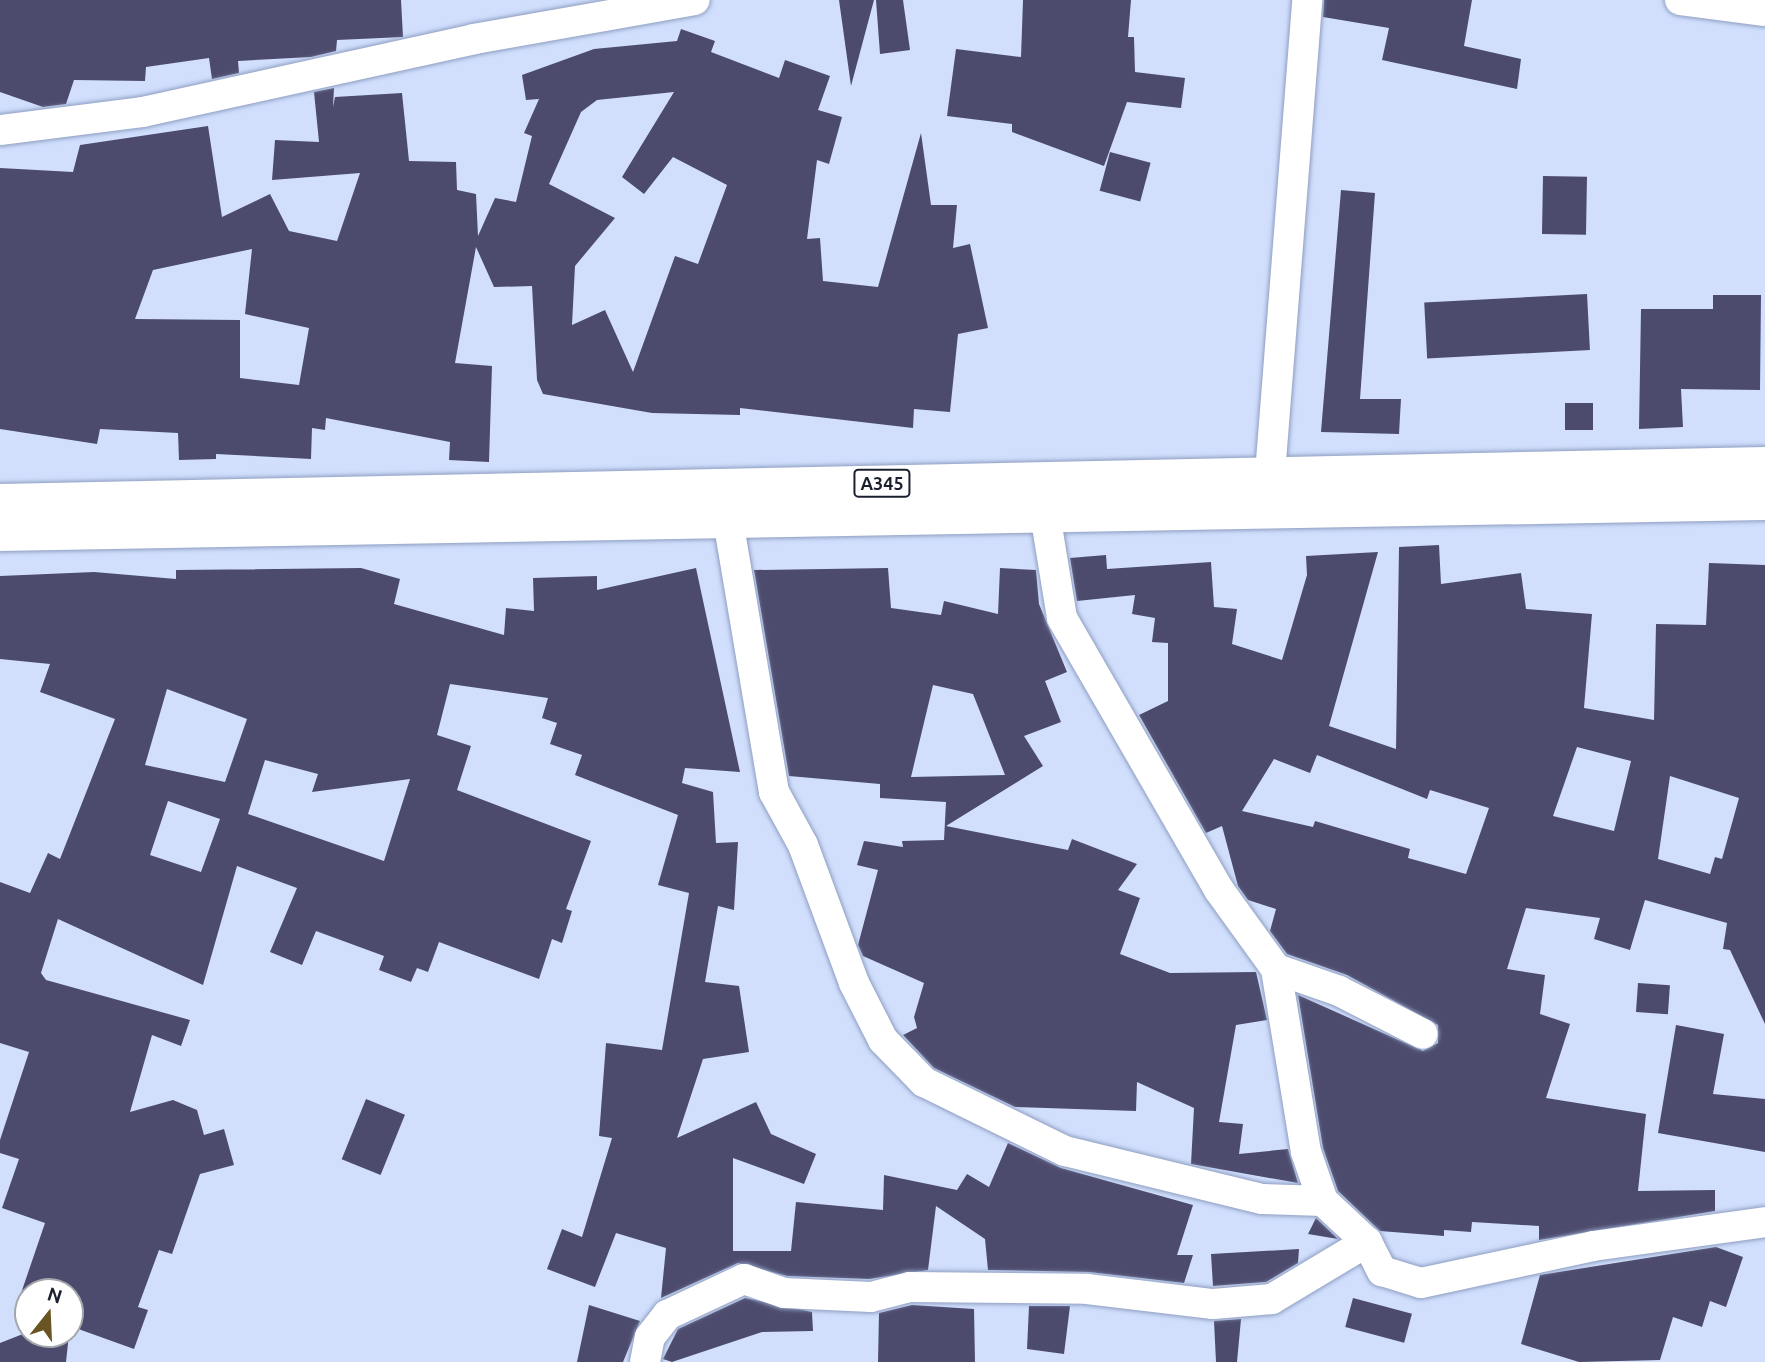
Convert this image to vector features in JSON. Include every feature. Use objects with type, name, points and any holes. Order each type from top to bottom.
[{"type":"highway","name":"A345","points":[[0,503],[1270,474],[1765,466]]},
{"type":"highway","name":"A345","points":[[0,533],[1765,501]]},
{"type":"street","points":[[0,130],[143,112],[474,39],[695,0]]},
{"type":"street","points":[[1270,474],[1307,0]]},
{"type":"street","points":[[1680,0],[1765,11]]},
{"type":"street","points":[[1045,514],[1062,618],[1219,890],[1276,969],[1297,1119],[1324,1201],[1367,1242],[1382,1270],[1422,1283],[1593,1246],[1765,1222]]},
{"type":"street","points":[[728,520],[774,792],[803,845],[854,983],[883,1040],[924,1082],[1065,1151],[1262,1199],[1324,1201]]},
{"type":"street","points":[[1276,969],[1339,991],[1423,1034]]},
{"type":"street","points":[[645,1362],[650,1337],[667,1315],[744,1279],[784,1293],[871,1297],[910,1287],[1087,1289],[1213,1304],[1272,1299],[1367,1242]]},
{"type":"building","points":[[0,0],[401,0],[403,37],[337,40],[336,51],[311,57],[238,61],[239,73],[212,79],[209,58],[146,67],[145,81],[74,80],[66,104],[43,107],[0,92]]},
{"type":"building","points":[[839,0],[874,0],[851,86]]},
{"type":"building","points":[[876,0],[903,0],[910,50],[880,54]]},
{"type":"building","points":[[1023,0],[1131,0],[1128,37],[1134,37],[1135,72],[1185,78],[1181,108],[1127,102],[1104,166],[1012,132],[1012,124],[947,116],[956,49],[1021,57]]},
{"type":"building","points":[[1324,0],[1472,0],[1464,46],[1521,59],[1517,89],[1382,60],[1389,28],[1323,17]]},
{"type":"building","points":[[681,29],[715,41],[711,52],[779,78],[785,60],[830,76],[818,110],[842,117],[829,164],[817,160],[807,239],[820,238],[823,281],[878,287],[921,133],[931,205],[957,205],[953,248],[970,244],[988,328],[958,334],[950,412],[914,409],[913,428],[740,408],[740,415],[652,413],[543,394],[537,380],[532,286],[494,287],[476,247],[455,363],[492,366],[489,462],[449,460],[450,442],[326,418],[325,430],[312,428],[311,459],[216,454],[216,459],[179,460],[178,433],[100,429],[97,444],[0,429],[0,168],[73,172],[80,145],[208,126],[222,217],[270,194],[289,231],[337,241],[360,173],[272,180],[275,140],[319,142],[314,92],[334,88],[333,107],[335,97],[402,93],[409,161],[456,162],[457,190],[476,194],[478,236],[495,198],[516,202],[532,136],[524,133],[539,99],[526,100],[522,75],[594,49],[677,41]],"holes":[[[674,92],[622,177],[644,194],[673,157],[727,185],[698,264],[675,256],[633,372],[605,310],[572,325],[575,266],[615,218],[549,184],[581,112],[597,100]],[[252,249],[245,314],[309,328],[299,385],[240,378],[240,320],[135,319],[153,270]]]},
{"type":"building","points":[[1110,152],[1151,163],[1140,202],[1100,191]]},
{"type":"building","points":[[1543,176],[1587,177],[1586,235],[1542,234]]},
{"type":"building","points":[[1341,190],[1375,193],[1360,399],[1401,399],[1399,434],[1321,432]]},
{"type":"building","points":[[1587,294],[1590,350],[1427,358],[1424,303]]},
{"type":"building","points":[[1713,295],[1761,295],[1760,390],[1681,389],[1683,427],[1639,429],[1641,309],[1713,309]]},
{"type":"building","points":[[1565,403],[1593,403],[1593,430],[1565,430]]},
{"type":"building","points":[[1439,545],[1441,584],[1521,573],[1526,609],[1592,614],[1584,708],[1654,720],[1656,624],[1706,625],[1709,563],[1765,565],[1765,1024],[1730,950],[1723,949],[1727,923],[1645,900],[1630,950],[1594,939],[1600,918],[1526,908],[1507,969],[1545,975],[1540,1014],[1570,1024],[1546,1098],[1646,1114],[1638,1191],[1715,1190],[1715,1211],[1539,1240],[1539,1226],[1472,1222],[1471,1232],[1444,1230],[1444,1236],[1380,1231],[1338,1191],[1323,1148],[1298,995],[1423,1051],[1438,1043],[1438,1025],[1347,975],[1287,954],[1270,931],[1276,909],[1248,900],[1238,886],[1222,826],[1206,833],[1139,715],[1168,701],[1168,643],[1152,642],[1155,618],[1132,614],[1135,595],[1077,601],[1070,558],[1106,555],[1107,569],[1211,562],[1214,607],[1237,609],[1232,644],[1282,660],[1307,575],[1306,556],[1378,552],[1329,726],[1396,749],[1399,547]],"holes":[[[1577,747],[1631,761],[1614,831],[1553,816]],[[1317,755],[1427,799],[1430,790],[1489,808],[1466,874],[1408,858],[1410,849],[1315,821],[1313,827],[1242,811],[1274,759],[1310,773]],[[1670,776],[1739,798],[1722,859],[1715,857],[1710,874],[1658,859]]]},
{"type":"building","points":[[361,568],[400,579],[394,604],[504,635],[506,608],[534,611],[533,578],[597,576],[597,590],[696,568],[740,772],[685,768],[682,783],[713,792],[716,843],[738,842],[734,910],[718,906],[705,982],[739,986],[749,1052],[703,1059],[677,1138],[756,1102],[771,1134],[816,1154],[804,1184],[733,1158],[733,1251],[791,1251],[796,1202],[883,1210],[884,1175],[957,1190],[967,1174],[989,1187],[1008,1143],[1061,1168],[1193,1205],[1177,1255],[1193,1255],[1184,1283],[1089,1272],[988,1270],[985,1239],[936,1206],[928,1270],[869,1279],[787,1276],[738,1263],[661,1298],[666,1248],[616,1233],[595,1287],[547,1269],[562,1229],[582,1237],[612,1138],[599,1136],[606,1043],[662,1050],[689,893],[658,885],[678,815],[575,775],[582,755],[550,744],[557,723],[542,718],[548,698],[450,684],[437,735],[471,746],[457,790],[591,841],[566,909],[572,911],[562,943],[552,939],[539,979],[439,942],[428,972],[417,968],[411,982],[379,970],[384,956],[316,931],[302,965],[270,952],[297,888],[237,866],[203,985],[58,919],[41,973],[46,980],[190,1020],[181,1046],[152,1035],[130,1112],[173,1100],[197,1110],[204,1135],[224,1129],[234,1165],[200,1174],[172,1254],[159,1250],[138,1307],[148,1310],[134,1349],[84,1331],[84,1278],[26,1278],[45,1223],[2,1208],[19,1159],[0,1153],[0,1140],[29,1052],[0,1043],[0,882],[30,893],[48,853],[60,859],[115,719],[40,692],[50,664],[0,659],[0,576],[94,572],[176,579],[176,570]],"holes":[[[167,689],[247,719],[225,782],[145,765]],[[265,760],[318,774],[312,792],[410,779],[384,861],[248,814]],[[168,801],[220,819],[201,872],[150,855]]]},
{"type":"building","points":[[888,568],[891,608],[941,615],[944,601],[998,614],[1000,568],[1036,570],[1039,604],[1067,672],[1045,681],[1061,722],[1024,736],[1043,766],[946,826],[1068,850],[1072,839],[1137,864],[1118,890],[1140,898],[1120,954],[1170,973],[1256,972],[1267,1020],[1236,1025],[1219,1122],[1243,1124],[1239,1154],[1288,1149],[1298,1183],[1191,1164],[1194,1108],[1137,1082],[1136,1111],[1015,1107],[934,1068],[903,1035],[917,1028],[914,1017],[924,983],[863,956],[858,945],[878,870],[857,865],[864,841],[903,847],[902,841],[944,840],[946,802],[880,798],[880,784],[789,776],[754,570]],"holes":[[[933,685],[973,694],[1005,775],[911,777]]]},
{"type":"building","points":[[1638,983],[1670,985],[1668,1014],[1636,1012]]},
{"type":"building","points":[[1676,1025],[1724,1034],[1713,1094],[1765,1099],[1765,1152],[1658,1133]]},
{"type":"building","points":[[366,1099],[405,1115],[381,1175],[342,1159]]},
{"type":"building","points":[[1316,1218],[1338,1239],[1308,1234]]},
{"type":"building","points":[[1716,1247],[1743,1257],[1726,1307],[1710,1301],[1702,1327],[1673,1317],[1660,1360],[1579,1362],[1521,1344],[1540,1275]]},
{"type":"building","points":[[1299,1249],[1298,1263],[1266,1282],[1213,1286],[1211,1254]]},
{"type":"building","points":[[745,1298],[812,1312],[813,1331],[762,1332],[672,1362],[663,1359],[678,1329]]},
{"type":"building","points":[[1353,1298],[1412,1314],[1404,1343],[1345,1327]]},
{"type":"building","points":[[589,1305],[640,1321],[623,1362],[577,1362]]},
{"type":"building","points":[[912,1305],[974,1309],[975,1362],[878,1362],[879,1313]]},
{"type":"building","points":[[1029,1306],[1070,1306],[1064,1354],[1027,1349]]},
{"type":"building","points":[[1241,1319],[1237,1362],[1216,1362],[1214,1321]]},
{"type":"building","points":[[14,1338],[14,1348],[68,1348],[66,1362],[0,1362],[0,1343]]}]
